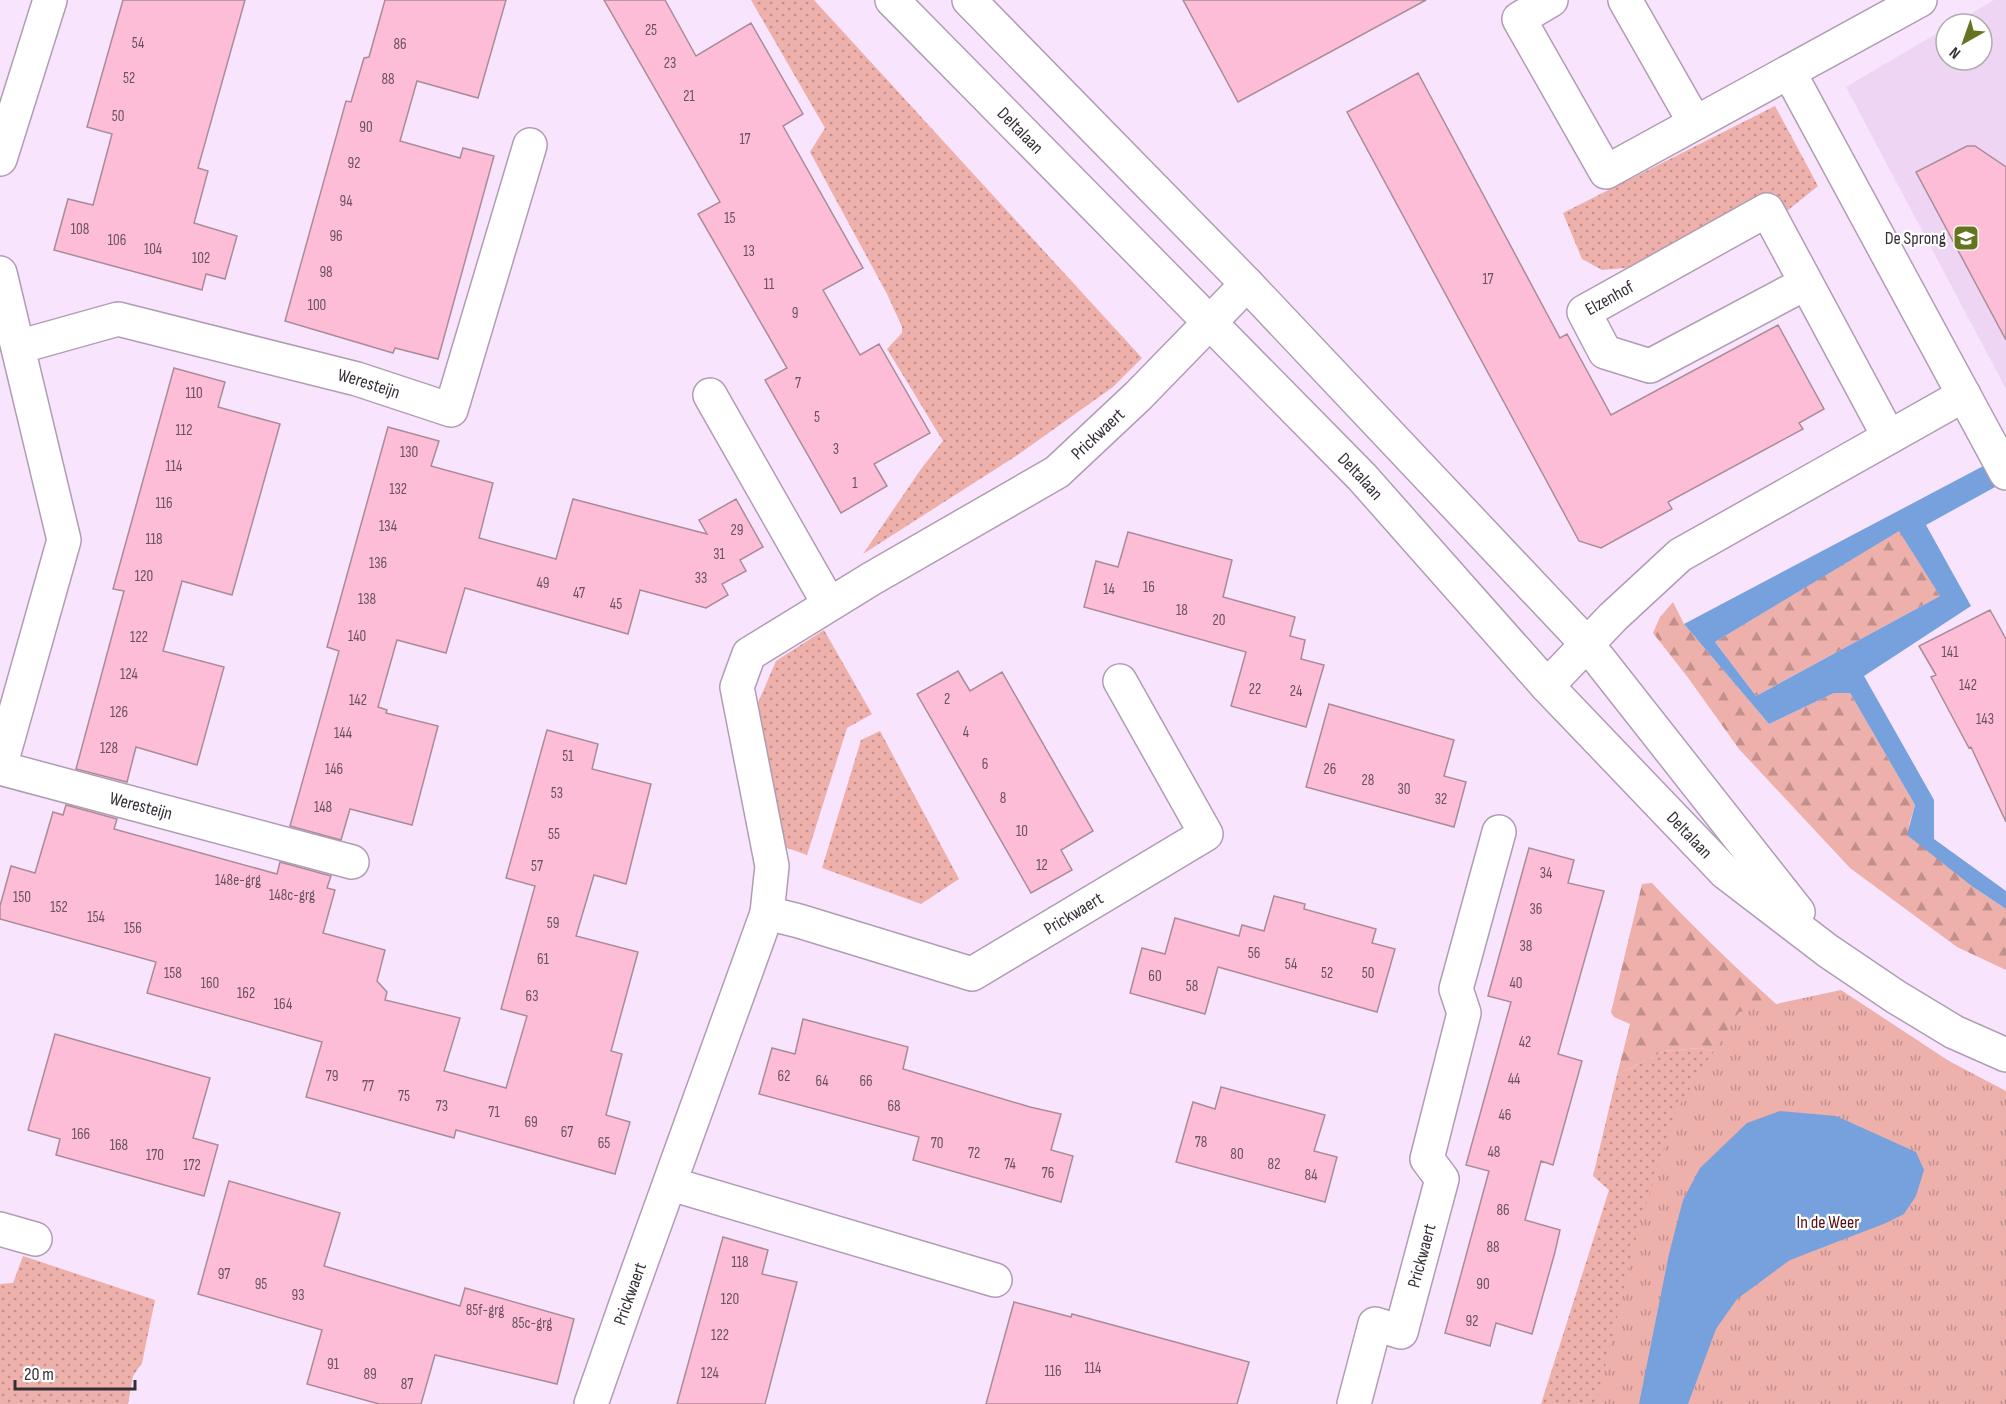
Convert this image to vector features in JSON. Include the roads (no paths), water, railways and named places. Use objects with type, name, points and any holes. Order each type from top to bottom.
[{"type":"street","points":[[0,159],[50,0]]},
{"type":"street","name":"Deltalaan","points":[[892,0],[1362,477],[1547,686],[1726,873],[1828,951],[1954,1032],[2006,1055]]},
{"type":"street","name":"Deltalaan","points":[[969,0],[1247,284],[1587,644],[1828,951]]},
{"type":"street","points":[[1551,0],[1518,19],[1606,172],[1920,0]]},
{"type":"street","points":[[1625,0],[1695,123]]},
{"type":"street","points":[[1789,72],[2006,473]]},
{"type":"street","name":"Weresteijn","points":[[18,347],[118,319],[357,379],[451,410],[530,145]]},
{"type":"street","name":"Elzenhof","points":[[1806,283],[1650,366],[1605,352],[1584,312],[1767,210],[1889,437]]},
{"type":"street","name":"Weresteijn","points":[[0,273],[64,540],[0,767],[352,862]]},
{"type":"street","name":"Prickwaert","points":[[591,1404],[767,913],[772,866],[737,687],[749,654],[829,604],[1057,472],[1138,396],[1247,284]]},
{"type":"street","points":[[710,395],[829,604]]},
{"type":"street","points":[[1547,686],[1613,617],[1680,555],[1964,395]]},
{"type":"street","name":"Prickwaert","points":[[767,913],[972,974],[1206,834],[1119,681]]},
{"type":"street","name":"Prickwaert","points":[[1354,1404],[1375,1323],[1401,1332],[1442,1179],[1427,1159],[1464,1013],[1456,989],[1499,832]]},
{"type":"street","points":[[671,1184],[995,1280]]},
{"type":"street","points":[[0,1229],[35,1239]]},
{"type":"water","points":[[2006,454],[2006,481],[1926,525],[1971,606],[1864,676],[1934,800],[1934,839],[2006,891],[2006,909],[1973,887],[1907,835],[1915,805],[1850,693],[1834,693],[1769,724],[1684,624]],"holes":[[[1899,531],[1940,596],[1756,696],[1715,642]]]},
{"type":"water","points":[[1780,1111],[1836,1116],[1916,1152],[1924,1170],[1916,1196],[1904,1214],[1790,1260],[1737,1299],[1716,1329],[1688,1404],[1639,1404],[1669,1254],[1683,1200],[1700,1168],[1747,1123]]},
{"type":"place","name":"De Sprong","points":[[1966,238]]},
{"type":"park label","name":"In de Weer","points":[[1828,1222]]}]
